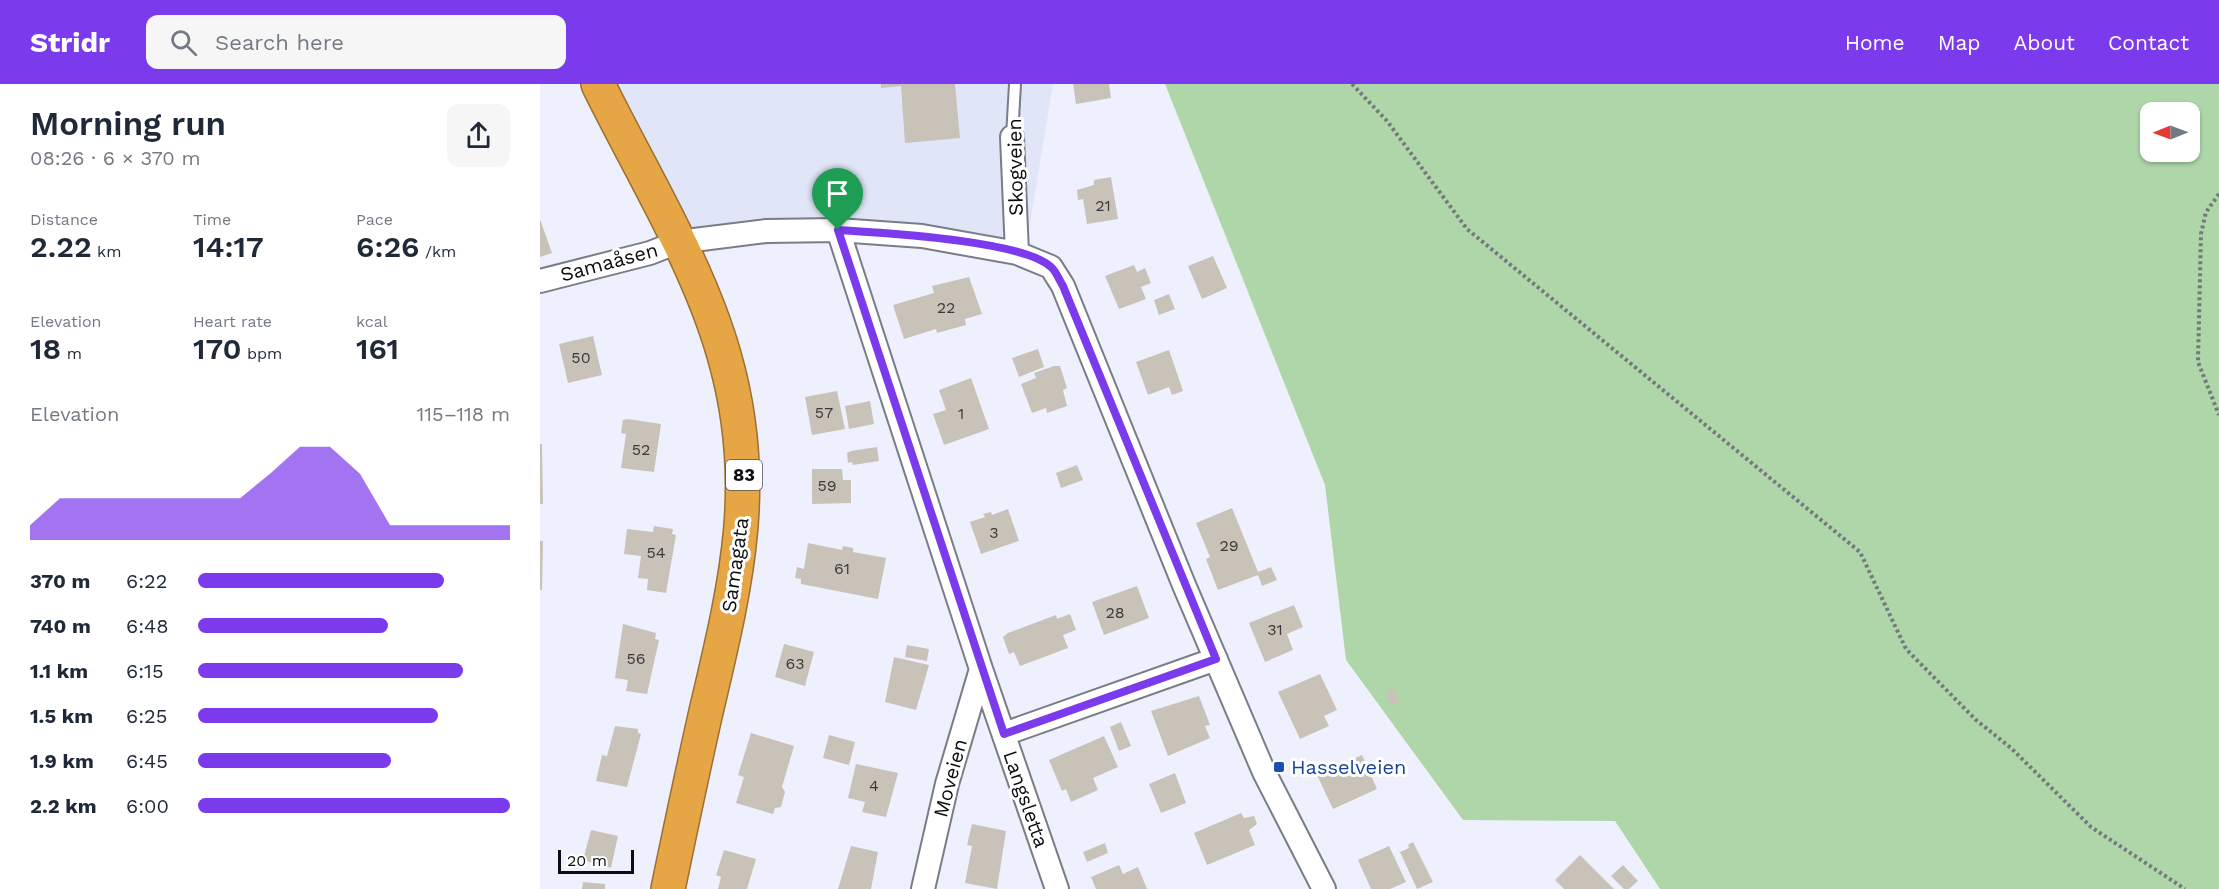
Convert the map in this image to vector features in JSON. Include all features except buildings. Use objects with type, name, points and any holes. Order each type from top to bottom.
[{"type":"highway","name":"Samagata","points":[[598,84],[678,242],[724,353],[738,411],[745,476],[733,597],[668,889]]},
{"type":"street","name":"Skogveien","points":[[1012,137],[1017,253]]},
{"type":"street","name":"Samaåsen","points":[[540,281],[650,253],[678,242],[766,231],[838,230],[922,236],[1017,253]]},
{"type":"street","name":"Langsletta","points":[[838,230],[981,669],[1057,889]]},
{"type":"street","points":[[1017,253],[1051,267],[1063,286],[1264,772],[1324,889]]},
{"type":"street","points":[[1004,734],[1216,659]]},
{"type":"street","name":"Moveien","points":[[924,889],[947,784],[981,669]]},
{"type":"lane","name":"Skogveien","points":[[1012,137],[1015,84]]},
{"type":"path","points":[[1352,84],[1387,121],[1467,229],[1860,552],[1906,649],[1976,720],[2011,747],[2091,827],[2185,889]]},
{"type":"path","points":[[2219,194],[2206,212],[2201,234],[2198,362],[2219,415]]},
{"type":"shaded area","points":[[586,84],[1053,84],[1026,247],[825,238],[665,256]]},
{"type":"green space","points":[[1165,84],[2219,84],[2219,889],[1660,889],[1615,821],[1463,820],[1346,660],[1325,485]]},
{"type":"place","name":"Hasselveien","points":[[1279,767]]},
{"type":"route","points":[[838,230],[922,236],[994,248],[1017,253],[1051,267],[1063,286],[1216,659],[1004,734],[838,230]]}]
